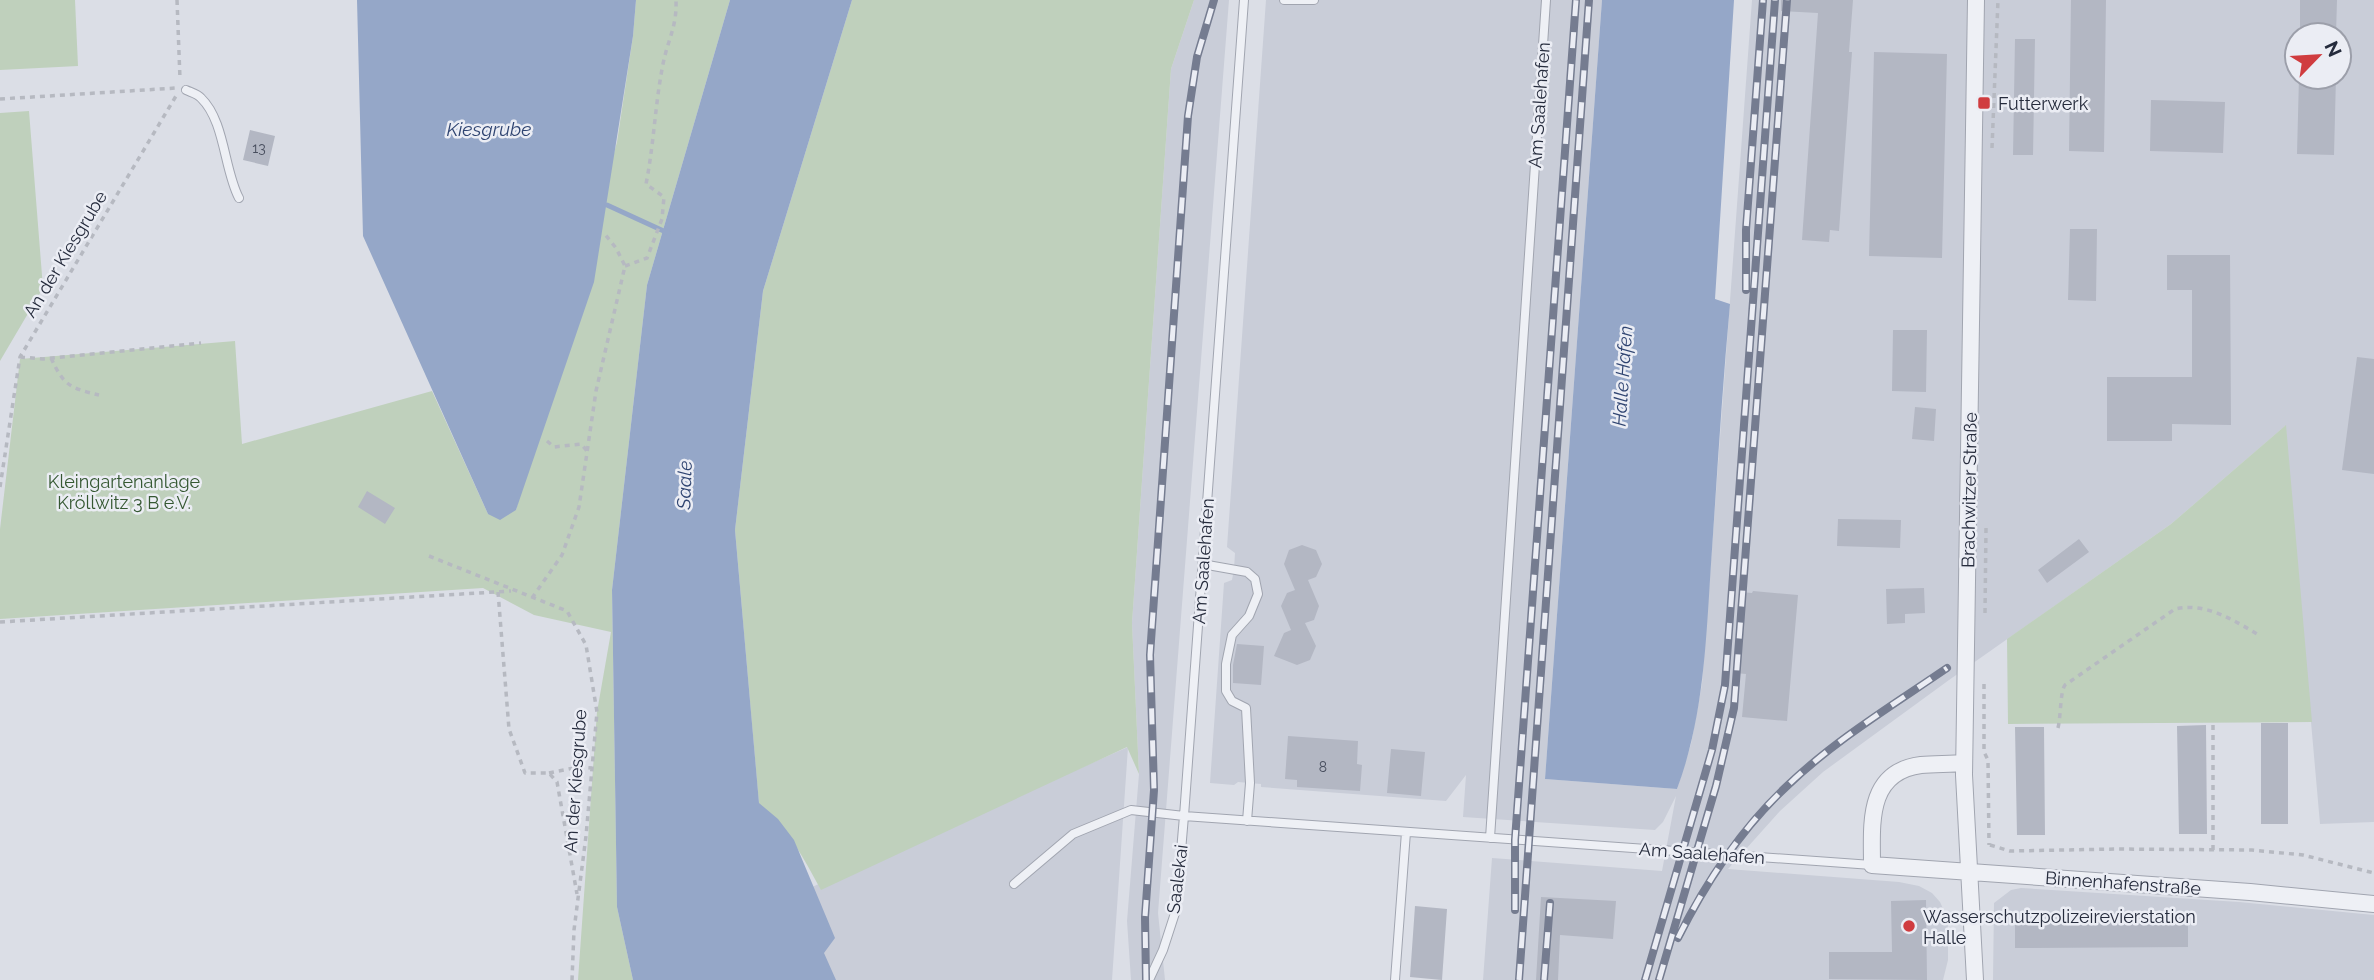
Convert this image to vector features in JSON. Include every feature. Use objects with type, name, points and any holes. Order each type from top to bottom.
[{"type":"street","name":"Brachwitzer Straße","points":[[1975,980],[1964,763],[1976,0]]},
{"type":"street","points":[[1872,865],[1873,811],[1875,799],[1882,788],[1893,776],[1919,765],[1964,763]]},
{"type":"street","name":"Binnenhafenstraße","points":[[1872,865],[2276,894],[2374,904]]},
{"type":"lane","name":"Am Saalehafen","points":[[1244,0],[1184,816],[1872,865]]},
{"type":"lane","points":[[1284,0],[1314,0]]},
{"type":"lane","name":"Am Saalehafen","points":[[1490,838],[1546,0]]},
{"type":"lane","points":[[183,89],[201,97],[212,116],[226,154],[230,182],[239,198]]},
{"type":"lane","points":[[1202,564],[1247,572],[1255,579],[1258,594],[1249,616],[1232,635],[1226,664],[1226,691],[1232,701],[1245,708],[1250,783],[1247,821]]},
{"type":"lane","points":[[1014,884],[1073,834],[1131,810],[1184,816]]},
{"type":"lane","name":"Saalekai","points":[[1149,980],[1163,950],[1176,910],[1184,816]]},
{"type":"lane","points":[[1395,980],[1406,832]]},
{"type":"path","points":[[0,99],[183,89],[177,0]]},
{"type":"path","points":[[625,266],[647,258],[660,226],[664,197],[646,184],[653,152],[663,62],[677,20],[676,0]]},
{"type":"path","points":[[1992,149],[1998,0]]},
{"type":"path","name":"An der Kiesgrube","points":[[0,487],[20,357],[183,89]]},
{"type":"path","points":[[533,598],[562,555],[579,507],[596,391],[625,266],[617,248],[604,233]]},
{"type":"path","points":[[20,357],[51,358],[201,343]]},
{"type":"path","points":[[51,358],[60,379],[73,389],[99,395]]},
{"type":"path","points":[[547,441],[554,447],[581,444],[588,453]]},
{"type":"path","points":[[1985,617],[1986,522]]},
{"type":"path","name":"An der Kiesgrube","points":[[429,556],[567,611],[586,645],[597,712],[574,930],[572,980]]},
{"type":"path","points":[[0,622],[514,591]]},
{"type":"path","points":[[498,592],[509,729],[525,772],[549,773],[579,767],[592,768]]},
{"type":"path","points":[[2058,728],[2062,689],[2065,685],[2175,609],[2190,606],[2206,609],[2232,619],[2259,635]]},
{"type":"path","points":[[1984,684],[1984,752],[1988,760],[1989,845]]},
{"type":"path","points":[[2213,725],[2213,850]]},
{"type":"path","points":[[549,773],[557,782],[578,897]]},
{"type":"path","points":[[1967,843],[2010,851],[2213,850],[2303,855],[2374,873]]},
{"type":"shaded area","points":[[1194,0],[1229,0],[1158,913],[1165,980],[1131,980],[1127,921],[1139,774],[1132,623],[1171,69]]},
{"type":"shaded area","points":[[1266,0],[1602,0],[1545,779],[1677,789],[1691,744],[1702,684],[1752,0],[2374,0],[2374,822],[2320,824],[2285,426],[2171,524],[1823,772],[1780,811],[1728,869],[1899,882],[1919,886],[1932,893],[1946,915],[1948,960],[1943,980],[1483,980],[1492,858],[1662,871],[1676,796],[1663,822],[1655,830],[1463,817],[1466,775],[1446,801],[1261,787],[1261,784],[1238,782],[1234,785],[1210,783],[1224,583],[1232,580],[1235,553],[1227,547]]},
{"type":"shaded area","points":[[1128,747],[1112,980],[800,980],[767,907]]},
{"type":"shaded area","points":[[2021,888],[2239,902],[2374,915],[2374,980],[1993,980],[1994,903],[2011,890]]},
{"type":"green space","points":[[0,0],[75,0],[78,66],[0,70]]},
{"type":"green space","name":"Kleingartenanlage Kröllwitz 3 B e.V.","points":[[636,0],[730,0],[647,285],[612,590],[617,907],[633,980],[578,980],[597,712],[611,632],[534,615],[483,588],[0,619],[0,529],[20,359],[235,341],[242,444],[432,391],[488,514],[516,510],[617,142]]},
{"type":"green space","points":[[852,0],[1194,0],[1171,69],[1132,623],[1139,774],[1127,747],[821,890],[787,833],[759,804],[735,530],[763,291]]},
{"type":"green space","points":[[29,111],[43,288],[0,361],[0,113]]},
{"type":"green space","points":[[2286,425],[2312,722],[2008,724],[2007,639],[2171,524]]},
{"type":"water","name":"Kiesgrube","points":[[357,0],[636,0],[633,36],[594,282],[516,510],[500,520],[488,514],[363,236]]},
{"type":"water","name":"Saale","points":[[730,0],[852,0],[763,291],[735,530],[759,803],[778,819],[794,840],[835,938],[824,953],[836,980],[633,980],[617,907],[612,590],[647,285]]},
{"type":"water","name":"Halle Hafen","points":[[1602,0],[1734,0],[1715,299],[1730,304],[1702,678],[1693,734],[1677,789],[1545,779]]},
{"type":"building","points":[[1781,0],[1853,0],[1849,52],[1852,52],[1839,231],[1830,230],[1829,242],[1802,240],[1818,13],[1781,11]]},
{"type":"building","points":[[2071,0],[2106,0],[2104,152],[2069,151]]},
{"type":"building","points":[[2300,0],[2337,0],[2336,21],[2300,21]]},
{"type":"building","points":[[2015,39],[2035,39],[2033,155],[2013,155]]},
{"type":"building","points":[[1874,52],[1947,54],[1942,258],[1869,256]]},
{"type":"building","points":[[2299,91],[2336,91],[2334,155],[2297,154]]},
{"type":"building","points":[[2151,100],[2225,102],[2223,153],[2150,151]]},
{"type":"building","points":[[250,130],[275,136],[268,166],[243,160]]},
{"type":"building","points":[[2070,229],[2097,229],[2096,301],[2068,300]]},
{"type":"building","points":[[2167,255],[2230,255],[2231,425],[2172,424],[2172,441],[2107,441],[2107,377],[2192,377],[2192,290],[2167,290]]},
{"type":"building","points":[[1893,330],[1927,330],[1926,392],[1892,391]]},
{"type":"building","points":[[2357,357],[2374,359],[2374,474],[2342,470]]},
{"type":"building","points":[[1915,407],[1936,409],[1934,441],[1912,439]]},
{"type":"building","points":[[367,491],[395,508],[385,524],[358,507]]},
{"type":"building","points":[[1838,519],[1901,520],[1900,548],[1837,546]]},
{"type":"building","points":[[2079,539],[2089,552],[2047,583],[2038,570]]},
{"type":"building","points":[[1302,545],[1316,550],[1322,564],[1316,577],[1308,580],[1319,606],[1314,620],[1305,623],[1316,646],[1310,660],[1297,665],[1274,656],[1284,633],[1291,630],[1281,606],[1287,593],[1295,590],[1284,564],[1289,550]]},
{"type":"building","points":[[1924,588],[1925,613],[1905,614],[1905,623],[1887,624],[1886,589]]},
{"type":"building","points":[[1741,592],[1798,595],[1787,721],[1742,717],[1746,674],[1735,673]]},
{"type":"building","points":[[1237,644],[1264,646],[1261,685],[1233,683]]},
{"type":"building","points":[[2261,723],[2288,723],[2288,824],[2261,824]]},
{"type":"building","points":[[2206,725],[2207,834],[2179,834],[2177,726]]},
{"type":"building","points":[[2015,727],[2044,727],[2045,835],[2017,835]]},
{"type":"building","points":[[1288,736],[1358,741],[1357,764],[1362,765],[1360,791],[1297,787],[1297,780],[1285,779]]},
{"type":"building","points":[[1391,749],[1425,752],[1421,796],[1387,793]]},
{"type":"building","points":[[1541,897],[1616,901],[1613,939],[1560,935],[1558,980],[1536,980]]},
{"type":"building","name":"Wasserschutzpolizeirevierstation Halle","points":[[1926,900],[1927,980],[1829,979],[1829,952],[1892,952],[1891,901]]},
{"type":"building","points":[[1415,906],[1447,909],[1442,980],[1410,977]]},
{"type":"building","points":[[2188,921],[2188,947],[2015,948],[2015,923]]},
{"type":"waterway","points":[[607,205],[668,233]]},
{"type":"railway","points":[[1146,980],[1145,917],[1154,790],[1150,655],[1188,116],[1197,57],[1214,0]]},
{"type":"railway","points":[[1515,910],[1515,840],[1576,0]]},
{"type":"railway","points":[[1519,980],[1589,0]]},
{"type":"railway","points":[[1746,290],[1746,230],[1763,0]]},
{"type":"railway","points":[[1645,980],[1712,750],[1725,685],[1775,0]]},
{"type":"railway","points":[[1659,980],[1716,786],[1734,708],[1787,0]]},
{"type":"railway","points":[[1678,938],[1726,857],[1770,803],[1805,769],[1844,738],[1947,668]]},
{"type":"railway","points":[[1544,980],[1550,903]]},
{"type":"place","name":"Futterwerk","points":[[1984,103]]},
{"type":"place","name":"Wasserschutzpolizeirevierstation Halle","points":[[1909,926]]}]
